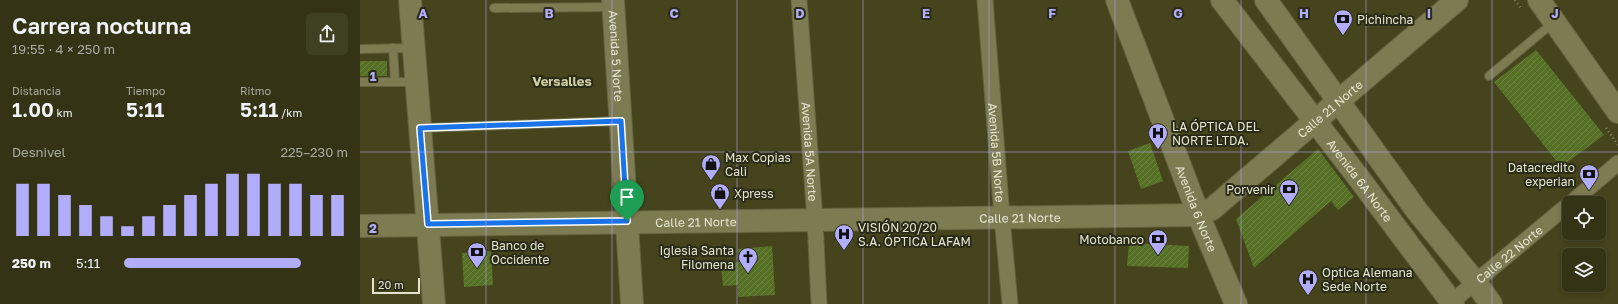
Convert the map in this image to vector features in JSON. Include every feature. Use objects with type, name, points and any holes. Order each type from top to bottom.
[{"type":"main road","points":[[410,0],[403,48],[406,82],[420,128],[434,304]]},
{"type":"main road","name":"Avenida 6 Norte","points":[[1117,0],[1199,215],[1236,304]]},
{"type":"main road","name":"Avenida 6A Norte","points":[[1222,0],[1315,121],[1451,303]]},
{"type":"main road","points":[[1266,0],[1417,211],[1476,283],[1491,304]]},
{"type":"main road","name":"Calle 21 Norte","points":[[360,226],[627,221],[1199,215],[1212,209],[1457,0]]},
{"type":"main road","points":[[1539,0],[1618,112]]},
{"type":"main road","name":"Avenida 5 Norte","points":[[613,3],[632,304]]},
{"type":"street","name":"Avenida 5A Norte","points":[[799,0],[815,220],[819,304]]},
{"type":"street","name":"Avenida 5B Norte","points":[[985,0],[1010,304]]},
{"type":"street","name":"Calle 22 Norte","points":[[1579,196],[1618,163]]},
{"type":"street","name":"Calle 22 Norte","points":[[1451,303],[1562,211]]},
{"type":"lane","points":[[494,8],[613,3]]},
{"type":"lane","points":[[1489,76],[1555,22]]},
{"type":"lane","points":[[360,48],[403,48]]},
{"type":"lane","points":[[360,82],[406,82]]},
{"type":"lane","points":[[420,128],[621,121]]},
{"type":"building","points":[[1536,50],[1604,135],[1561,167],[1494,82]]},
{"type":"building","points":[[360,61],[387,61],[387,76],[360,76]]},
{"type":"building","points":[[1150,143],[1163,181],[1141,189],[1128,151]]},
{"type":"building","name":"Porvenir","points":[[1318,149],[1354,197],[1338,210],[1331,201],[1254,268],[1236,219]]},
{"type":"building","name":"Motobanco","points":[[1129,243],[1189,246],[1188,268],[1127,266]]},
{"type":"building","name":"Iglesia Santa Filomena","points":[[772,246],[775,295],[738,297],[738,285],[723,286],[721,264],[739,262],[738,249]]},
{"type":"building","name":"Banco de Occidente","points":[[491,251],[493,285],[464,287],[462,253]]},
{"type":"place","name":"Pichincha","points":[[1343,36]]},
{"type":"place","name":"LA ÓPTICA DEL NORTE LTDA.","points":[[1158,150]]},
{"type":"place","name":"Max Copias Cali","points":[[711,181]]},
{"type":"place","name":"Datacredito experian","points":[[1589,191]]},
{"type":"place","name":"Porvenir","points":[[1289,206]]},
{"type":"place","name":"Xpress","points":[[720,210]]},
{"type":"place","name":"VISIÓN 20/20 S.A. ÓPTICA LAFAM","points":[[844,251]]},
{"type":"place","name":"Motobanco","points":[[1158,256]]},
{"type":"place","name":"Banco de Occidente","points":[[477,269]]},
{"type":"place","name":"Iglesia Santa Filomena","points":[[748,274]]},
{"type":"place","name":"Optica Alemana Sede Norte","points":[[1308,296]]},
{"type":"district","name":"Versalles","points":[[562,81]]},
{"type":"route","points":[[621,121],[627,221],[428,224],[420,128],[621,121]]}]
